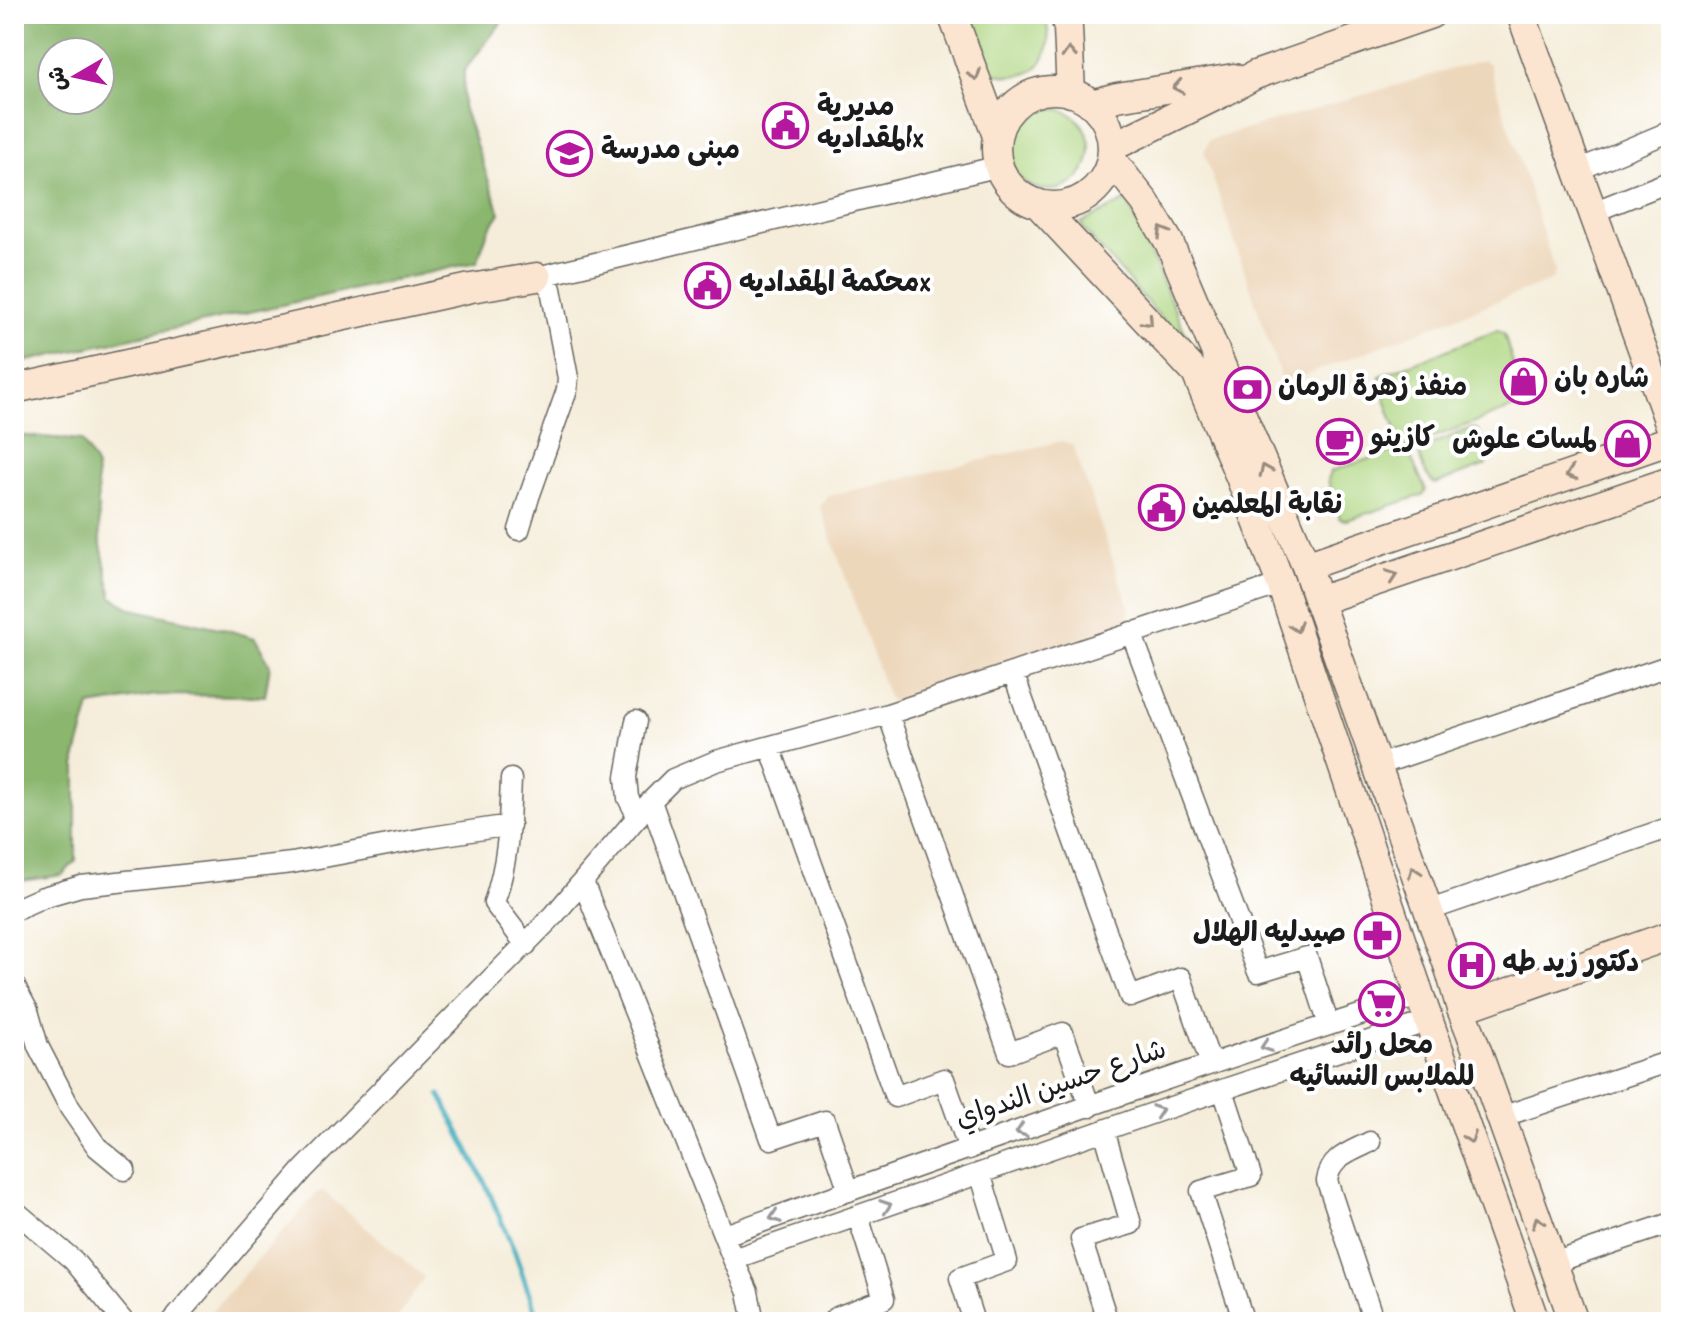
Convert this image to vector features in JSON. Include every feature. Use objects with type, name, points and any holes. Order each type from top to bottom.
[{"type":"main road","points":[[952,14],[997,136]]},
{"type":"main road","points":[[1064,14],[1082,98],[1106,124],[1111,153],[1169,242],[1306,566],[1574,1322]]},
{"type":"main road","points":[[1255,75],[1117,97],[1082,98],[1047,90],[1024,98],[1007,114],[997,136],[1000,166],[1016,191],[1037,203],[1049,206],[1072,203],[1083,198],[1101,182],[1111,153],[1255,75],[1431,14]]},
{"type":"main road","points":[[1521,14],[1671,428]]},
{"type":"main road","points":[[1037,203],[1196,373],[1281,584],[1535,1322]]},
{"type":"main road","points":[[14,389],[456,291],[541,276]]},
{"type":"main road","points":[[1306,566],[1671,440]]},
{"type":"main road","points":[[1318,601],[1671,481]]},
{"type":"main road","points":[[1461,1009],[1671,935]]},
{"type":"street","points":[[1578,170],[1671,131]]},
{"type":"street","points":[[519,530],[567,390],[568,378],[551,289],[541,276],[1000,166]]},
{"type":"street","points":[[1593,212],[1671,181]]},
{"type":"street","points":[[172,1322],[303,1170],[526,945],[673,779],[716,761],[888,714],[1281,584]]},
{"type":"street","points":[[1131,632],[1258,972],[1307,957],[1329,1025]]},
{"type":"street","points":[[1378,765],[1671,665]]},
{"type":"street","points":[[1013,673],[1130,997],[1181,978],[1211,1064]]},
{"type":"street","points":[[888,714],[1009,1053],[1063,1033],[1090,1107]]},
{"type":"street","points":[[636,721],[626,777],[628,798],[645,809],[771,1139],[825,1121],[849,1191]]},
{"type":"street","points":[[770,747],[895,1097],[944,1079],[969,1149]]},
{"type":"street","points":[[511,779],[510,825],[503,876],[494,903],[526,945]]},
{"type":"street","points":[[14,910],[43,897],[81,886],[292,863],[510,825]]},
{"type":"street","points":[[1427,911],[1671,827]]},
{"type":"street","points":[[583,882],[748,1292],[754,1322]]},
{"type":"street","points":[[14,985],[28,1011],[38,1046],[70,1108],[97,1147],[125,1170]]},
{"type":"street","name":"شارع حسين الندواي","points":[[725,1235],[1329,1025],[1425,1008]]},
{"type":"street","name":"شارع حسين الندواي","points":[[733,1259],[1223,1090],[1425,1008]]},
{"type":"street","points":[[1501,1117],[1671,1061]]},
{"type":"street","points":[[1223,1090],[1251,1176],[1201,1191],[1244,1322]]},
{"type":"street","points":[[1104,1130],[1131,1224],[1081,1239],[1108,1322]]},
{"type":"street","points":[[1370,1142],[1335,1161],[1328,1169],[1327,1181],[1374,1322]]},
{"type":"street","points":[[974,1322],[960,1278],[1007,1261],[980,1173]]},
{"type":"street","points":[[14,1210],[73,1260],[124,1322]]},
{"type":"street","points":[[836,1322],[835,1318],[884,1299],[858,1216]]},
{"type":"street","points":[[1553,1263],[1671,1223]]},
{"type":"shaded area","points":[[1483,60],[1489,64],[1555,271],[1552,280],[1283,384],[1204,152],[1209,140]]},
{"type":"shaded area","points":[[1062,441],[1073,445],[1130,610],[1126,623],[894,702],[888,697],[820,506],[829,496]]},
{"type":"shaded area","points":[[323,1191],[424,1277],[395,1322],[202,1322],[317,1193]]},
{"type":"green space","points":[[14,14],[508,14],[464,71],[463,107],[500,213],[488,231],[477,262],[14,364]]},
{"type":"green space","points":[[960,14],[1044,14],[1048,46],[1044,58],[1038,67],[1015,76],[984,70]]},
{"type":"green space","points":[[1041,108],[1057,108],[1072,115],[1083,126],[1090,149],[1087,165],[1078,178],[1057,190],[1041,190],[1026,183],[1015,172],[1008,157],[1008,141],[1015,126],[1026,115]]},
{"type":"green space","points":[[1125,201],[1189,342],[1184,344],[1084,230],[1081,223]]},
{"type":"green space","points":[[1498,330],[1504,334],[1525,404],[1406,447],[1426,490],[1423,495],[1347,520],[1340,519],[1328,480],[1331,471],[1404,448],[1380,385],[1380,376]]},
{"type":"green space","points":[[1472,428],[1477,429],[1488,457],[1486,465],[1435,484],[1423,468],[1420,449]]},
{"type":"green space","points":[[14,435],[81,440],[96,465],[100,540],[112,597],[132,609],[255,638],[270,665],[265,696],[156,695],[90,706],[76,756],[76,861],[62,875],[14,882]]},
{"type":"waterway","points":[[440,1095],[486,1185],[515,1253],[539,1322]]},
{"type":"place","name":"مديرية المقداديهx","points":[[786,126]]},
{"type":"place","name":"مبنى مدرسة","points":[[570,153]]},
{"type":"place","name":"محكمة المقداديهx","points":[[708,286]]},
{"type":"place","name":"شاره بان","points":[[1523,382]]},
{"type":"place","name":"منفذ زهرة الرمان","points":[[1247,390]]},
{"type":"place","name":"كازينو","points":[[1339,441]]},
{"type":"place","name":"لمسات علوش","points":[[1628,443]]},
{"type":"place","name":"نقابة المعلمين","points":[[1161,508]]},
{"type":"place","name":"صيدليه الهلال","points":[[1377,936]]},
{"type":"place","name":"دكتور زيد طه","points":[[1471,966]]},
{"type":"place","name":"محل رائد للملابس النسائيه","points":[[1382,1003]]}]
